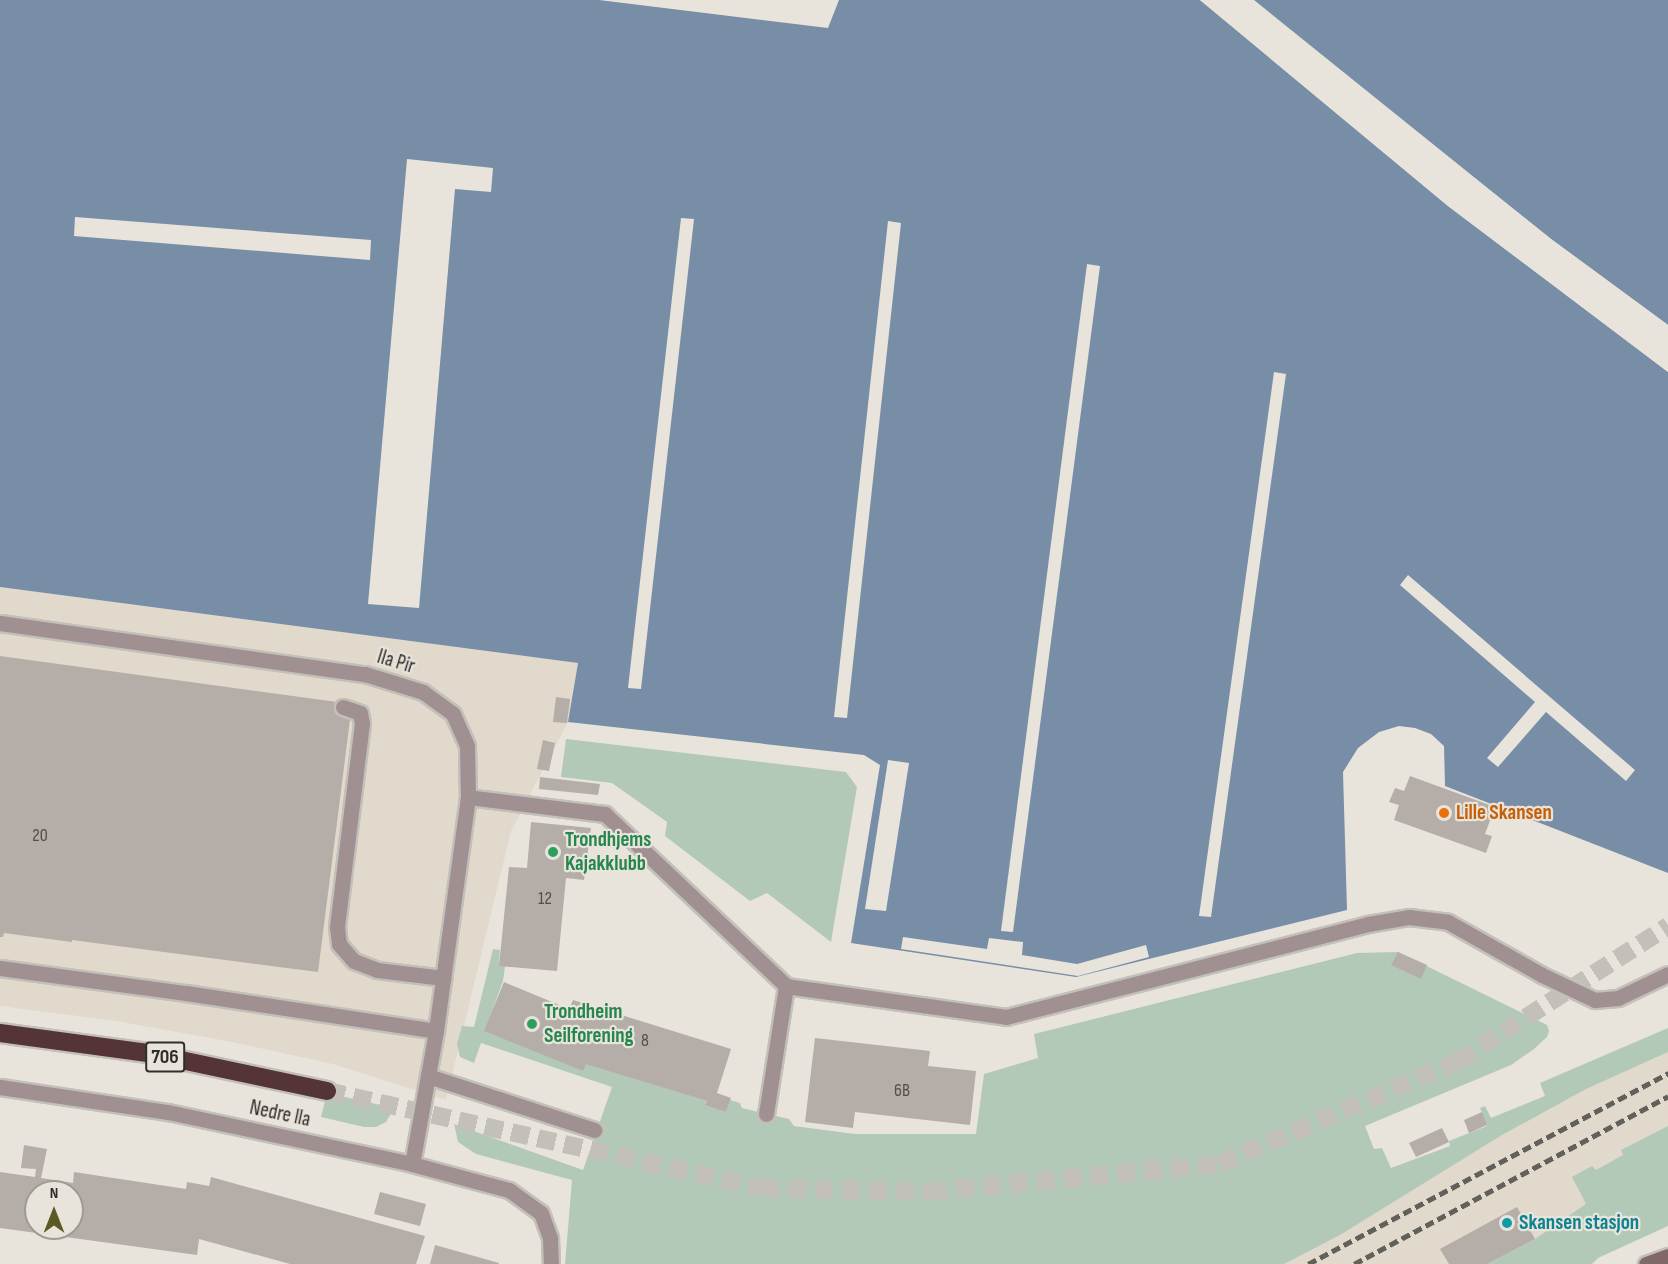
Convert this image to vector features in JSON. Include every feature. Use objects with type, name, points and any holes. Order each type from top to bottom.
[{"type":"highway","name":"706","points":[[0,1033],[148,1053],[327,1091]]},
{"type":"main road","points":[[1646,1264],[1668,1256]]},
{"type":"street","name":"Ila Pir","points":[[0,623],[365,674],[423,692],[453,714],[467,746],[468,797],[436,1031],[412,1164]]},
{"type":"street","points":[[343,707],[360,713],[362,723],[337,927],[339,944],[354,961],[377,970],[444,978]]},
{"type":"street","points":[[468,797],[604,814],[786,986],[1006,1017],[1368,924],[1409,918],[1448,922],[1542,975],[1595,1000],[1618,998],[1664,976]]},
{"type":"street","points":[[0,968],[186,993],[436,1031]]},
{"type":"street","points":[[766,1114],[786,986]]},
{"type":"street","points":[[428,1076],[594,1130]]},
{"type":"street","name":"Nedre Ila","points":[[0,1087],[168,1112],[412,1164],[509,1190],[541,1213],[550,1238],[551,1264]]},
{"type":"shaded area","points":[[0,587],[578,663],[568,722],[511,831],[446,1100],[333,1064],[232,1042],[116,1021],[0,1006]]},
{"type":"shaded area","points":[[1668,1043],[1668,1141],[1578,1189],[1587,1204],[1535,1239],[1487,1264],[1187,1264],[1496,1131],[1491,1118],[1588,1079]]},
{"type":"green space","points":[[566,739],[846,772],[857,787],[831,942],[767,893],[750,901],[665,836],[667,822],[612,783],[561,777]]},
{"type":"green space","points":[[493,949],[500,950],[499,964],[505,966],[503,981],[485,1031],[582,1070],[586,1063],[707,1101],[705,1104],[726,1112],[730,1100],[740,1103],[742,1108],[789,1119],[794,1126],[855,1134],[976,1134],[984,1074],[1038,1058],[1034,1034],[1357,953],[1398,952],[1547,1025],[1549,1031],[1547,1037],[1534,1049],[1511,1065],[1365,1126],[1374,1149],[1382,1148],[1391,1168],[1450,1146],[1449,1141],[1487,1126],[1480,1108],[1485,1106],[1491,1118],[1545,1096],[1540,1083],[1668,1028],[1668,1052],[1586,1089],[1502,1135],[1340,1235],[1284,1264],[565,1264],[572,1180],[476,1154],[458,1142],[454,1124],[583,1170],[612,1087],[481,1043],[474,1063],[460,1057],[457,1044],[462,1026],[474,1027]]},
{"type":"green space","points":[[327,1093],[394,1108],[386,1122],[376,1127],[364,1127],[321,1117]]},
{"type":"green space","points":[[1668,1126],[1668,1226],[1598,1258],[1592,1264],[1487,1264],[1535,1239],[1586,1204],[1572,1177],[1592,1166],[1596,1170],[1623,1155],[1621,1150]]},
{"type":"water","points":[[0,0],[599,0],[828,28],[839,0],[1200,0],[1448,206],[1668,372],[1668,873],[1445,786],[1444,746],[1431,734],[1415,728],[1399,726],[1379,732],[1358,748],[1343,772],[1347,910],[1076,977],[851,943],[880,765],[864,755],[568,722],[578,663],[0,587]]},
{"type":"water","points":[[1254,0],[1668,0],[1668,325],[1551,239]]},
{"type":"pier","points":[[1200,0],[1205,0],[1450,203],[1668,368],[1668,372],[1448,206]]},
{"type":"pier","points":[[1251,0],[1551,239],[1668,325],[1668,328],[1549,241]]},
{"type":"pier","points":[[407,159],[493,168],[491,192],[455,189],[419,608],[368,604]]},
{"type":"pier","points":[[75,217],[371,240],[370,260],[74,236]]},
{"type":"pier","points":[[681,218],[694,219],[641,689],[628,688]]},
{"type":"pier","points":[[888,221],[901,223],[847,718],[834,717]]},
{"type":"pier","points":[[1087,264],[1100,266],[1013,932],[1001,931]]},
{"type":"pier","points":[[1274,372],[1286,374],[1211,917],[1199,916]]},
{"type":"pier","points":[[1408,575],[1635,770],[1626,781],[1546,712],[1498,767],[1487,758],[1535,702],[1400,585]]},
{"type":"pier","points":[[888,760],[909,763],[886,911],[865,909]]},
{"type":"pier","points":[[903,937],[987,949],[989,938],[1023,942],[1022,955],[1077,964],[1146,945],[1149,957],[1078,976],[901,949]]},
{"type":"building","points":[[0,656],[352,704],[318,972],[72,940],[72,942],[4,933],[3,937],[0,937]]},
{"type":"building","points":[[556,697],[570,699],[567,723],[553,722]]},
{"type":"building","points":[[543,740],[555,743],[549,771],[537,769]]},
{"type":"building","name":"Lille Skansen","points":[[1410,776],[1495,807],[1485,834],[1492,836],[1486,853],[1394,820],[1399,805],[1389,802],[1395,788],[1404,791]]},
{"type":"building","points":[[540,777],[600,784],[598,795],[539,789]]},
{"type":"building","points":[[531,822],[591,828],[584,880],[566,878],[557,971],[499,966],[509,867],[527,868]]},
{"type":"building","points":[[1398,952],[1427,965],[1421,979],[1391,965]]},
{"type":"building","points":[[504,982],[569,1009],[573,1000],[731,1049],[717,1093],[731,1098],[726,1112],[705,1105],[707,1101],[586,1064],[583,1071],[484,1031]]},
{"type":"building","points":[[815,1038],[930,1051],[928,1066],[976,1071],[970,1125],[855,1112],[853,1128],[805,1122]]},
{"type":"building","points":[[1482,1112],[1487,1125],[1469,1133],[1464,1120]]},
{"type":"building","points":[[1442,1128],[1449,1142],[1416,1157],[1409,1143]]},
{"type":"building","points":[[24,1145],[47,1149],[41,1178],[54,1180],[24,1180],[24,1231],[0,1228],[0,1172],[35,1177],[36,1169],[21,1168]]},
{"type":"building","points":[[74,1172],[186,1189],[187,1182],[209,1186],[211,1177],[425,1236],[416,1264],[290,1264],[199,1239],[197,1255],[84,1240],[84,1180],[73,1180]]},
{"type":"building","points":[[380,1192],[426,1204],[420,1226],[374,1214]]},
{"type":"building","name":"Skansen stasjon","points":[[1517,1207],[1535,1239],[1487,1264],[1449,1264],[1440,1249]]},
{"type":"building","points":[[435,1245],[499,1263],[499,1264],[430,1264]]},
{"type":"tunnel","points":[[327,1091],[761,1188],[929,1192],[1219,1164],[1458,1061],[1668,926]]},
{"type":"railway","points":[[1308,1264],[1668,1073]]},
{"type":"railway","points":[[1354,1264],[1668,1096]]},
{"type":"place","name":"Lille Skansen","points":[[1444,813]]},
{"type":"place","name":"Trondhjems Kajakklubb","points":[[553,852]]},
{"type":"place","name":"Trondheim Seilforening","points":[[532,1024]]},
{"type":"place","name":"Skansen stasjon","points":[[1507,1223]]}]
